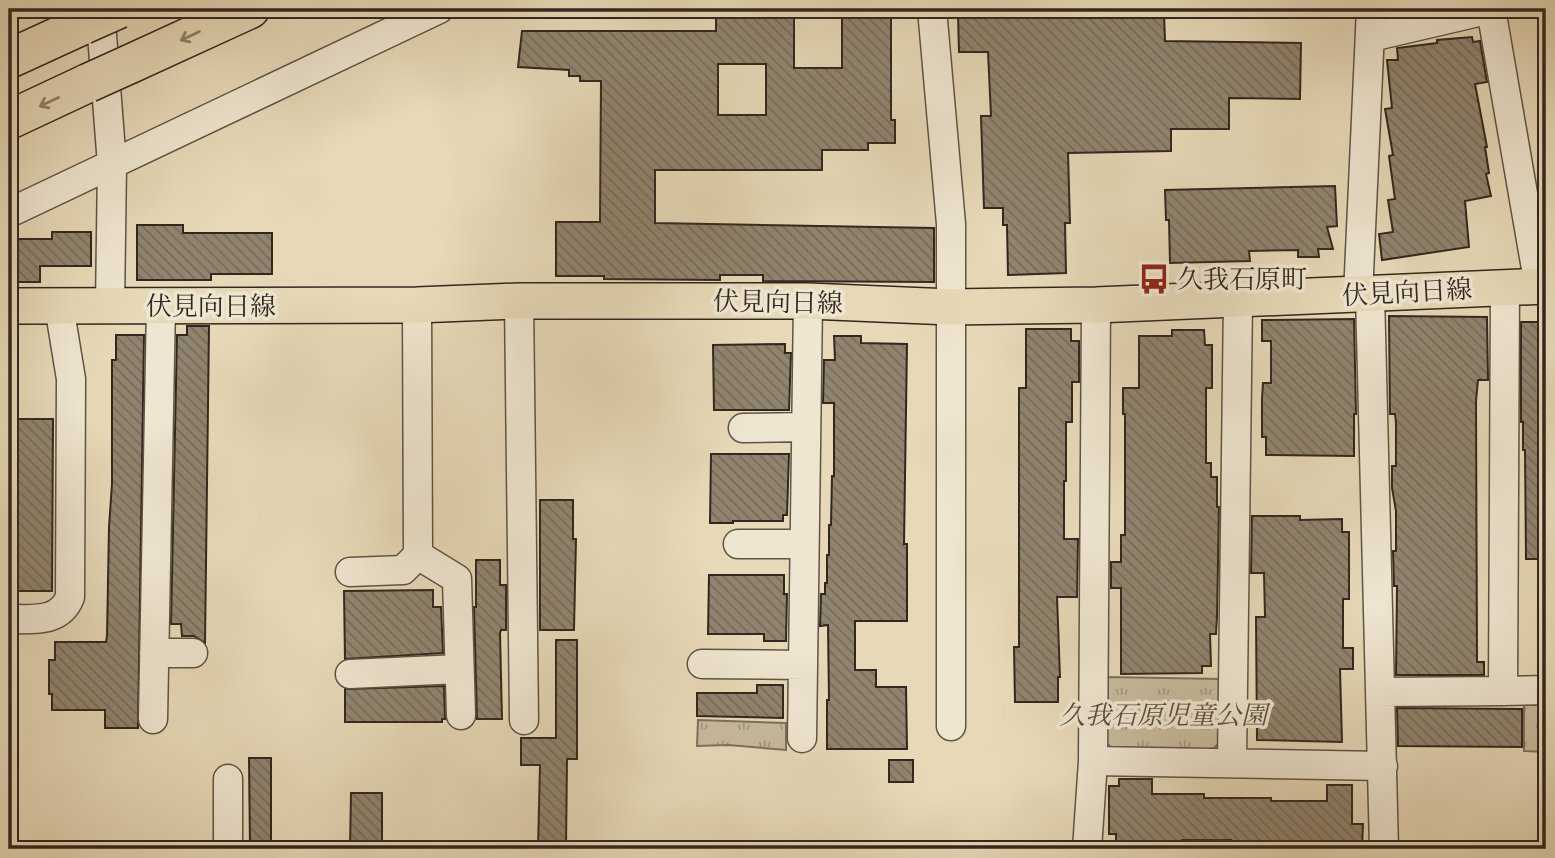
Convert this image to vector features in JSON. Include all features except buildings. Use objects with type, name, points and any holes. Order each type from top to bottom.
[{"type":"highway","points":[[9,59],[91,17],[119,9]]},
{"type":"highway","points":[[9,120],[250,9]]},
{"type":"main road","name":"伏見向日線","points":[[9,306],[808,301],[951,307],[1238,300],[1530,286]]},
{"type":"street","points":[[9,213],[439,9]]},
{"type":"street","points":[[932,9],[951,223],[951,726]]},
{"type":"street","points":[[1371,9],[1364,294],[1384,849]]},
{"type":"street","points":[[1371,37],[1493,9],[1530,286],[1503,691]]},
{"type":"street","points":[[91,17],[112,165],[110,306]]},
{"type":"street","points":[[1231,762],[1238,300]]},
{"type":"street","points":[[519,301],[524,720]]},
{"type":"street","points":[[802,738],[808,301]]},
{"type":"street","points":[[350,572],[403,570],[418,555],[417,305]]},
{"type":"street","points":[[1087,849],[1093,761],[1096,305]]},
{"type":"street","points":[[9,619],[50,617],[66,607],[70,597],[71,379],[60,306]]},
{"type":"street","points":[[153,719],[162,306]]},
{"type":"street","points":[[743,428],[806,427]]},
{"type":"street","points":[[738,544],[804,544]]},
{"type":"street","points":[[418,555],[457,579],[461,715]]},
{"type":"street","points":[[154,653],[193,653]]},
{"type":"street","points":[[702,664],[803,665]]},
{"type":"street","points":[[350,674],[459,669]]},
{"type":"street","points":[[1380,692],[1546,690]]},
{"type":"street","points":[[1093,761],[1383,766]]},
{"type":"street","points":[[228,779],[228,849]]},
{"type":"green space","name":"久我石原児童公園","points":[[1106,677],[1222,679],[1221,741],[1209,753],[1115,752],[1105,741]]},
{"type":"green space","points":[[1524,705],[1546,705],[1546,752],[1524,751]]},
{"type":"green space","points":[[698,720],[786,723],[786,750],[728,745],[697,746]]},
{"type":"place","name":"久我石原町","points":[[1154,279]]}]
